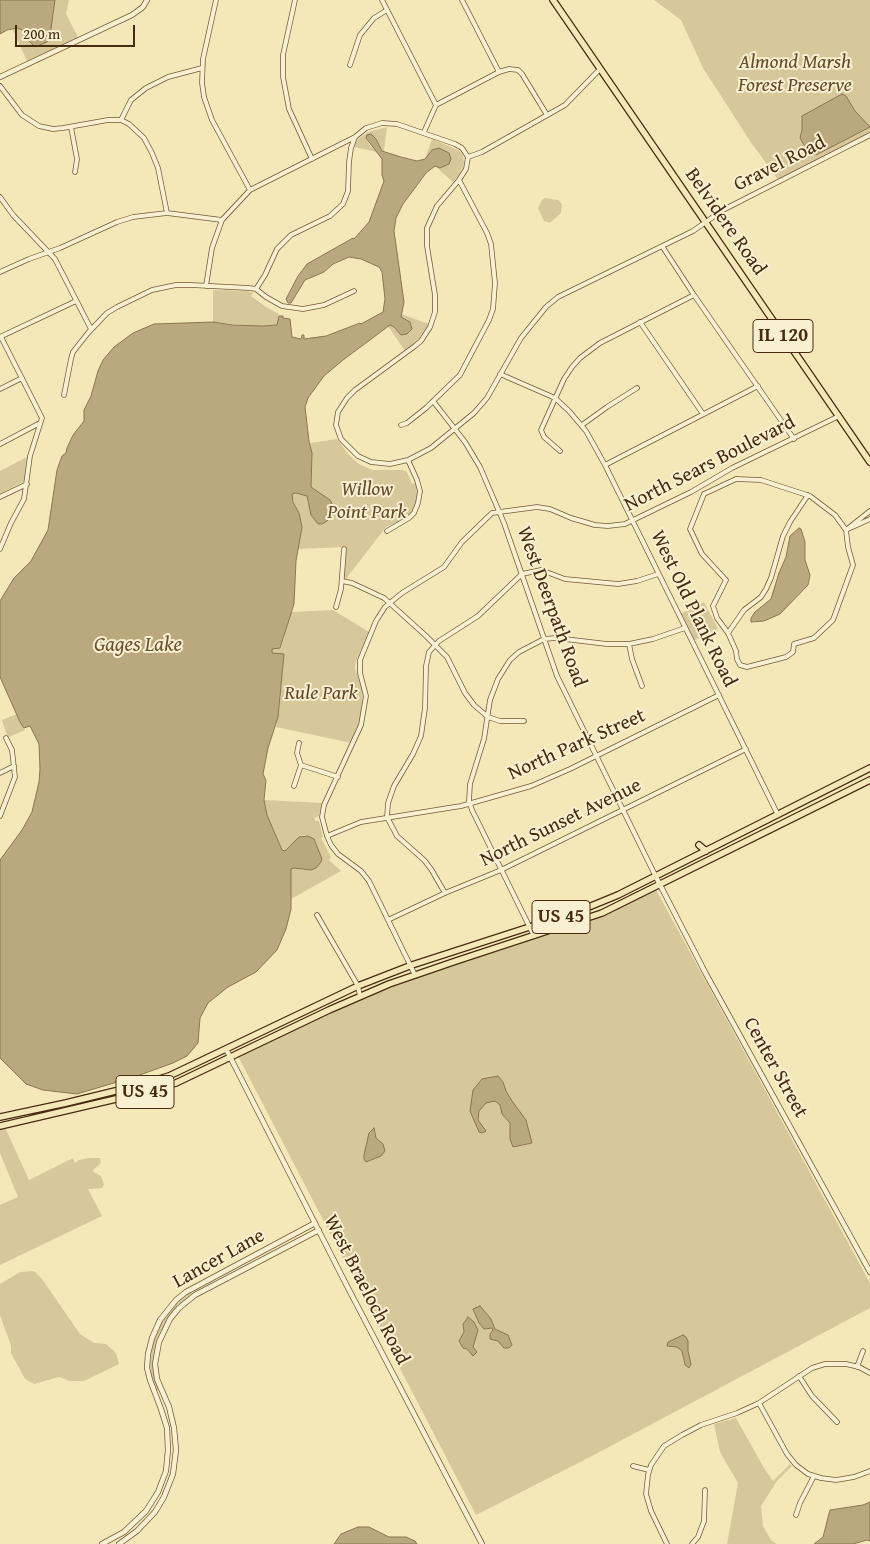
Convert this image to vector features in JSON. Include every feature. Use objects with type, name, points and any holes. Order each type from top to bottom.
[{"type":"main road","name":"Belvidere Road","points":[[553,0],[870,462]]},
{"type":"main road","name":"US 45","points":[[0,1117],[140,1085],[169,1076],[358,986],[412,965],[579,911],[618,896],[870,768]]},
{"type":"main road","name":"US 45","points":[[0,1126],[149,1091],[176,1082],[360,996],[415,975],[602,914],[870,780]]},
{"type":"main road","points":[[718,845],[723,854]]},
{"type":"street","points":[[0,77],[132,15],[144,7],[148,0]]},
{"type":"street","points":[[216,0],[203,59],[202,83],[208,108],[250,190]]},
{"type":"street","points":[[295,0],[283,55],[283,77],[289,109],[312,159]]},
{"type":"street","points":[[382,0],[436,105]]},
{"type":"street","points":[[462,0],[499,72]]},
{"type":"street","points":[[350,65],[363,30],[374,18],[387,10]]},
{"type":"street","points":[[121,120],[131,100],[146,88],[168,77],[202,68]]},
{"type":"street","points":[[424,132],[436,105],[508,69],[518,70],[548,115]]},
{"type":"street","points":[[468,157],[482,152],[565,105],[600,69]]},
{"type":"street","points":[[0,86],[16,110],[33,124],[53,129],[102,120],[121,120],[129,124],[139,132],[152,153],[158,168],[167,214]]},
{"type":"street","points":[[206,286],[212,248],[222,220],[250,190],[355,137],[366,128],[382,123],[397,124],[424,132],[462,148],[468,157],[466,169],[460,180],[437,206],[427,228],[427,246],[435,295],[434,312],[430,327],[415,346],[355,390],[343,403],[337,418],[337,430],[341,439],[358,456],[371,462],[383,464],[396,464],[408,460],[417,480],[420,491],[414,513],[387,531]]},
{"type":"street","points":[[71,126],[77,159],[75,172]]},
{"type":"street","name":"Gravel Road","points":[[408,460],[420,455],[455,429],[481,406],[521,338],[533,321],[552,302],[701,227],[705,222],[723,210],[870,134]]},
{"type":"street","points":[[256,289],[265,276],[277,249],[291,235],[330,216],[342,204],[348,191],[350,148],[355,137]]},
{"type":"street","points":[[401,425],[412,419],[460,375],[489,320],[494,300],[495,282],[491,244],[460,180]]},
{"type":"street","points":[[0,197],[13,215],[55,259],[91,329]]},
{"type":"street","points":[[0,272],[117,222],[141,216],[167,214],[222,220]]},
{"type":"street","points":[[662,246],[794,439]]},
{"type":"street","points":[[64,395],[70,359],[79,344],[91,329],[117,306],[145,293],[176,286],[256,289],[282,306],[303,309],[324,305],[354,291]]},
{"type":"street","points":[[560,451],[544,437],[541,430],[564,379],[580,358],[600,343],[694,295]]},
{"type":"street","points":[[0,550],[24,498],[30,456],[42,418],[0,337],[76,301]]},
{"type":"street","points":[[640,322],[703,414]]},
{"type":"street","name":"West Old Plank Road","points":[[500,374],[555,398],[582,425],[605,464],[778,815]]},
{"type":"street","points":[[0,389],[22,378]]},
{"type":"street","points":[[605,464],[758,386]]},
{"type":"street","points":[[582,425],[637,388]]},
{"type":"street","name":"West Deerpath Road","points":[[433,401],[477,461],[499,511],[557,676],[656,877]]},
{"type":"street","name":"North Sears Boulevard","points":[[415,975],[412,965],[367,876],[338,854],[326,836],[322,821],[323,810],[362,725],[366,696],[360,673],[360,660],[376,621],[385,608],[402,592],[444,567],[462,542],[492,513],[537,506],[550,509],[582,522],[617,526],[691,492],[732,468],[839,416]]},
{"type":"street","points":[[0,444],[40,423]]},
{"type":"street","points":[[736,479],[761,480],[808,495],[835,515],[846,530],[853,565],[833,620],[814,638],[794,644],[793,652],[786,657],[747,667],[740,665],[728,633],[717,618],[714,606],[726,580],[702,554],[690,529],[704,494],[736,479]]},
{"type":"street","points":[[0,498],[26,484]]},
{"type":"street","points":[[728,633],[744,610],[761,597],[766,589],[783,536],[808,495]]},
{"type":"street","points":[[846,530],[870,510]]},
{"type":"street","points":[[846,530],[865,523],[870,519]]},
{"type":"street","points":[[336,607],[342,581],[344,549]]},
{"type":"street","points":[[445,893],[424,860],[397,836],[387,816],[389,796],[414,754],[421,736],[426,708],[426,666],[429,652],[435,645],[478,616],[522,574],[540,570],[550,572],[565,579],[609,584],[628,583],[658,574]]},
{"type":"street","points":[[342,581],[352,583],[384,598],[435,645],[451,664],[465,693],[474,705],[488,718],[500,721],[524,722]]},
{"type":"street","points":[[534,936],[470,804],[470,784],[484,739],[490,700],[498,679],[503,670],[519,652],[544,639],[629,644],[653,640],[685,628]]},
{"type":"street","points":[[629,644],[632,659],[642,686]]},
{"type":"street","name":"North Park Street","points":[[326,836],[352,824],[387,816],[470,804],[531,786],[597,756],[719,695]]},
{"type":"street","points":[[0,816],[14,784],[12,750],[6,738]]},
{"type":"street","points":[[294,786],[301,765],[297,753],[298,743]]},
{"type":"street","name":"North Sunset Avenue","points":[[388,920],[445,893],[501,870],[746,750]]},
{"type":"street","points":[[301,765],[338,777]]},
{"type":"street","points":[[0,773],[14,766]]},
{"type":"street","name":"Center Street","points":[[656,877],[706,974],[870,1272]]},
{"type":"street","points":[[318,915],[358,986],[360,996]]},
{"type":"street","name":"West Braeloch Road","points":[[226,1049],[482,1544]]},
{"type":"street","name":"Lancer Lane","points":[[102,1544],[124,1532],[146,1511],[158,1492],[166,1471],[168,1450],[167,1428],[147,1368],[150,1346],[160,1320],[176,1300],[186,1292],[315,1224]]},
{"type":"street","name":"Lancer Lane","points":[[119,1544],[137,1531],[155,1512],[164,1497],[173,1474],[176,1450],[174,1428],[169,1406],[157,1379],[155,1364],[159,1342],[170,1319],[179,1308],[196,1295],[319,1230]]},
{"type":"street","points":[[857,1366],[862,1351]]},
{"type":"street","points":[[667,1544],[648,1504],[646,1484],[649,1470],[656,1455],[664,1446],[701,1425],[737,1414],[759,1403],[812,1368],[825,1364],[846,1364],[857,1366],[870,1373]]},
{"type":"street","points":[[799,1376],[812,1396],[837,1422]]},
{"type":"street","points":[[759,1403],[791,1460],[808,1474],[829,1480],[846,1479],[870,1471]]},
{"type":"street","points":[[633,1466],[649,1470]]},
{"type":"street","points":[[796,1515],[814,1476]]},
{"type":"street","points":[[692,1544],[702,1530],[705,1490]]},
{"type":"green space","points":[[55,0],[69,0],[66,14],[79,39],[27,61],[12,28],[27,32],[29,41],[33,45],[49,39]]},
{"type":"green space","name":"Almond Marsh Forest Preserve","points":[[654,0],[870,0],[870,139],[779,181],[750,141],[703,68],[681,20]]},
{"type":"green space","points":[[387,127],[384,151],[381,150],[376,139],[366,138],[370,146],[377,152],[354,147],[357,140],[368,132]]},
{"type":"green space","points":[[432,139],[460,151],[463,155],[464,164],[453,182],[435,166],[443,167],[439,148],[432,150],[425,159]]},
{"type":"green space","points":[[545,198],[558,200],[562,204],[561,213],[550,223],[544,221],[538,208]]},
{"type":"green space","points":[[213,290],[247,291],[253,293],[251,296],[279,314],[277,325],[252,326],[213,322]]},
{"type":"green space","points":[[401,314],[429,324],[418,340],[405,351],[388,326],[391,325],[402,335],[409,333],[412,329],[406,320],[401,317]]},
{"type":"green space","name":"Willow Point Park","points":[[337,439],[349,455],[359,464],[372,470],[403,470],[407,472],[412,484],[416,483],[417,494],[415,508],[403,520],[386,527],[345,580],[345,547],[298,549],[302,527],[299,513],[292,498],[293,493],[302,494],[307,496],[308,503],[312,489],[310,483],[312,453],[310,443]]},
{"type":"green space","points":[[27,457],[24,481],[0,494],[0,471]]},
{"type":"green space","points":[[704,602],[718,629],[693,641],[680,614]]},
{"type":"green space","name":"Rule Park","points":[[333,610],[369,632],[356,661],[355,668],[362,690],[363,703],[361,718],[351,743],[276,727],[284,655],[272,653],[272,649],[281,648],[291,612]]},
{"type":"green space","points":[[17,714],[25,730],[9,737],[2,720]]},
{"type":"green space","points":[[264,800],[322,803],[319,816],[314,818],[315,821],[319,821],[323,837],[321,838],[331,857],[329,860],[341,871],[291,899],[290,870],[293,868],[307,870],[316,868],[318,847],[314,839],[304,835],[299,837],[285,851],[282,850],[267,815]]},
{"type":"green space","points":[[655,888],[870,1283],[870,1308],[590,1457],[476,1515],[238,1056],[365,994],[421,973],[503,950],[585,922]]},
{"type":"green space","points":[[4,1125],[29,1180],[73,1158],[75,1163],[89,1158],[100,1158],[101,1163],[92,1171],[101,1176],[104,1184],[102,1188],[88,1189],[102,1216],[0,1265],[0,1205],[18,1197],[0,1153],[0,1126]]},
{"type":"green space","points":[[34,1271],[42,1279],[80,1334],[94,1343],[106,1344],[116,1353],[119,1364],[84,1381],[70,1381],[59,1377],[34,1384],[25,1379],[11,1353],[11,1346],[0,1315],[0,1284],[20,1272]]},
{"type":"green space","points":[[191,1292],[192,1294],[178,1305],[168,1318],[157,1341],[153,1361],[155,1381],[159,1390],[156,1391],[152,1381],[150,1366],[153,1342],[161,1323],[169,1311]]},
{"type":"green space","points":[[736,1418],[773,1481],[790,1464],[792,1466],[777,1481],[761,1506],[763,1526],[771,1540],[777,1544],[727,1544],[738,1483],[720,1452],[714,1424]]},
{"type":"water","points":[[0,0],[55,0],[50,36],[47,42],[35,47],[29,41],[27,32],[17,28],[0,34]]},
{"type":"water","points":[[842,94],[846,96],[855,111],[870,127],[816,155],[812,147],[804,145],[800,138],[802,116]]},
{"type":"water","name":"Gages Lake","points":[[371,134],[382,151],[401,157],[417,161],[425,159],[432,150],[439,148],[449,153],[451,159],[449,164],[440,168],[435,166],[426,173],[403,204],[396,218],[394,231],[404,302],[401,317],[410,322],[412,329],[407,334],[401,335],[390,325],[324,376],[308,398],[305,407],[312,453],[311,487],[330,500],[335,509],[333,515],[327,521],[318,524],[311,515],[307,496],[296,493],[292,494],[302,527],[296,561],[294,604],[280,648],[272,649],[272,653],[284,654],[278,717],[268,748],[263,774],[266,780],[264,800],[267,815],[282,850],[285,851],[299,837],[308,836],[314,839],[322,859],[321,862],[316,868],[311,870],[291,869],[291,909],[286,929],[277,950],[256,972],[228,987],[208,1003],[200,1018],[198,1043],[187,1056],[137,1076],[77,1094],[43,1090],[26,1084],[0,1058],[0,860],[22,830],[32,812],[39,782],[39,744],[30,726],[24,728],[20,722],[0,677],[0,601],[14,578],[31,561],[48,530],[57,470],[62,456],[66,453],[73,435],[84,421],[84,410],[91,396],[98,371],[103,360],[114,347],[133,333],[154,324],[213,322],[262,326],[277,325],[279,316],[283,316],[283,318],[290,319],[292,337],[301,339],[302,335],[304,335],[304,339],[326,336],[361,324],[383,312],[385,299],[382,272],[379,267],[361,259],[349,257],[333,264],[324,272],[305,280],[291,303],[288,303],[286,299],[298,276],[307,264],[354,239],[369,222],[384,181],[382,159],[366,138],[367,135]]},
{"type":"water","points":[[799,528],[805,542],[805,560],[810,575],[808,585],[780,614],[764,621],[751,622],[755,612],[771,599],[786,557],[790,536]]},
{"type":"water","points":[[498,1076],[512,1101],[526,1120],[532,1143],[513,1147],[510,1139],[510,1123],[502,1114],[500,1105],[495,1101],[486,1103],[479,1111],[478,1120],[486,1131],[479,1132],[470,1111],[473,1090],[482,1079]]},
{"type":"water","points":[[374,1128],[376,1138],[383,1144],[385,1151],[381,1156],[366,1162],[364,1155],[369,1133]]},
{"type":"water","points":[[480,1306],[491,1319],[495,1329],[508,1335],[512,1345],[509,1348],[504,1348],[498,1341],[490,1339],[492,1328],[484,1329],[473,1309]]},
{"type":"water","points":[[468,1317],[474,1322],[478,1330],[473,1347],[477,1352],[473,1356],[467,1349],[463,1348],[459,1341],[464,1332],[463,1324]]},
{"type":"water","points":[[683,1335],[688,1341],[691,1364],[689,1368],[685,1365],[682,1351],[677,1347],[667,1346],[668,1342]]},
{"type":"water","points":[[870,1502],[870,1541],[867,1540],[853,1544],[814,1544],[823,1537],[830,1510],[863,1505]]},
{"type":"water","points":[[358,1527],[369,1527],[389,1537],[406,1537],[417,1544],[334,1544],[341,1534]]}]
